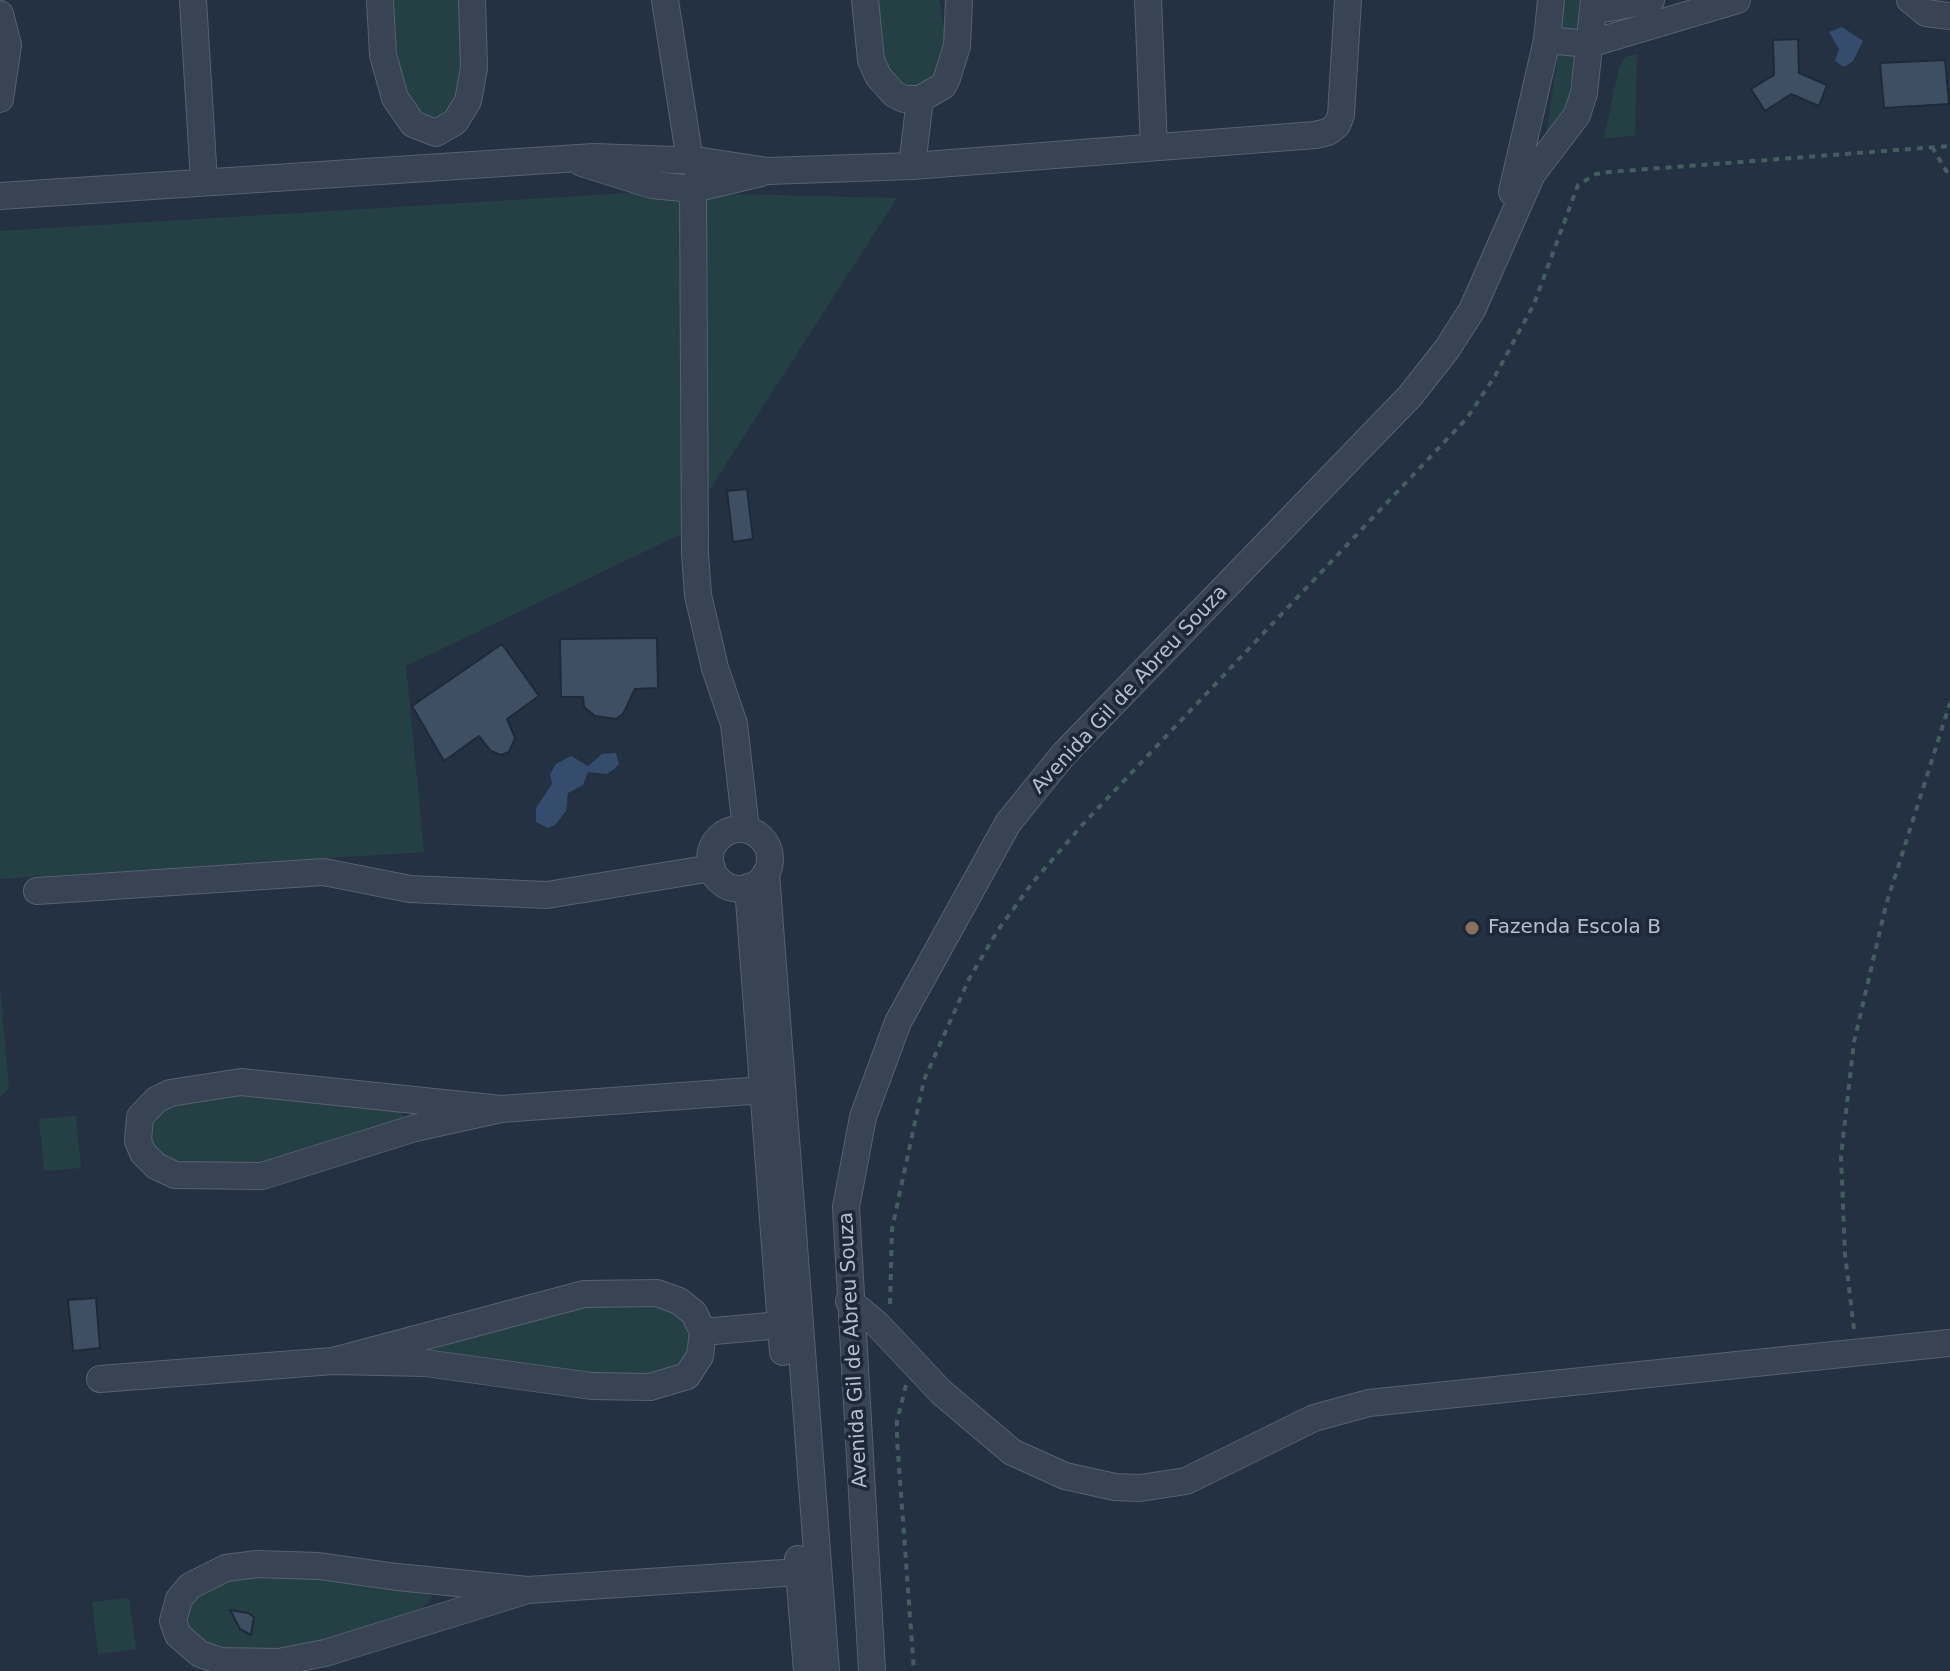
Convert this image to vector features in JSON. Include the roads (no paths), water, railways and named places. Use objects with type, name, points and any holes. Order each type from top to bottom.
[{"type":"street","points":[[193,0],[204,181]]},
{"type":"street","points":[[380,0],[383,55],[395,98],[413,124],[436,133],[448,128],[463,112],[472,88],[472,0]]},
{"type":"street","points":[[665,0],[690,161]]},
{"type":"street","points":[[865,0],[871,60],[878,76],[894,94],[904,99],[920,99],[943,86],[957,46],[959,0]]},
{"type":"street","points":[[1148,0],[1154,147]]},
{"type":"street","points":[[0,196],[572,159],[690,161],[768,171],[912,166],[1328,132],[1341,115],[1348,0]]},
{"type":"street","name":"Avenida Gil de Abreu Souza","points":[[1500,242],[1547,40],[1551,0]]},
{"type":"street","points":[[1594,6],[1651,0]]},
{"type":"street","points":[[1595,42],[1737,0]]},
{"type":"street","points":[[1547,40],[1620,43],[1741,7],[1747,0]]},
{"type":"street","name":"Avenida Gil de Abreu Souza","points":[[872,1671],[846,1207],[863,1117],[898,1022],[1008,823],[1063,755],[1410,396],[1447,349],[1472,310],[1500,242],[1539,162],[1577,115],[1595,42],[1594,6]]},
{"type":"street","points":[[0,14],[8,45],[0,99]]},
{"type":"street","points":[[912,166],[920,99]]},
{"type":"street","points":[[436,133],[439,166]]},
{"type":"street","points":[[572,159],[603,172],[652,185],[693,189],[768,171]]},
{"type":"street","points":[[690,161],[679,167],[678,177],[693,189]]},
{"type":"street","points":[[693,189],[695,554],[698,595],[715,668],[707,681],[724,741],[739,830]]},
{"type":"street","points":[[757,880],[722,883],[712,868],[710,858],[716,841],[739,830],[762,838],[767,846],[769,864],[757,880],[764,1090],[807,1671]]},
{"type":"street","points":[[37,891],[324,872],[410,889],[547,895],[712,868]]},
{"type":"street","points":[[757,880],[826,1671]]},
{"type":"street","points":[[501,1109],[241,1082],[170,1093],[145,1108],[137,1129],[143,1153],[156,1166],[175,1175],[197,1178],[262,1176],[415,1128],[501,1109],[764,1090]]},
{"type":"street","points":[[415,1128],[417,1101]]},
{"type":"street","points":[[100,1379],[425,1351],[584,1294],[657,1293],[679,1301],[694,1313],[703,1332],[700,1356],[687,1376],[650,1387],[592,1386],[425,1351]]},
{"type":"street","points":[[849,1301],[941,1392],[1012,1452],[1065,1476],[1115,1487],[1140,1488],[1186,1481],[1314,1418],[1369,1403],[1950,1343]]},
{"type":"street","points":[[703,1332],[781,1325]]},
{"type":"street","points":[[528,1590],[325,1653],[279,1662],[221,1661],[200,1654],[178,1635],[173,1621],[179,1599],[190,1586],[226,1568],[257,1564],[319,1566],[528,1590],[799,1572]]},
{"type":"street","points":[[433,1581],[437,1616]]},
{"type":"water","points":[[1842,27],[1863,41],[1853,61],[1844,67],[1835,61],[1839,49],[1829,32]]},
{"type":"water","points":[[616,753],[619,764],[614,769],[607,774],[588,772],[583,785],[568,793],[566,811],[555,825],[548,828],[536,822],[536,808],[552,784],[550,774],[556,764],[571,756],[588,766],[602,754]]},
{"type":"place","name":"Fazenda Escola B","points":[[1472,928]]}]
